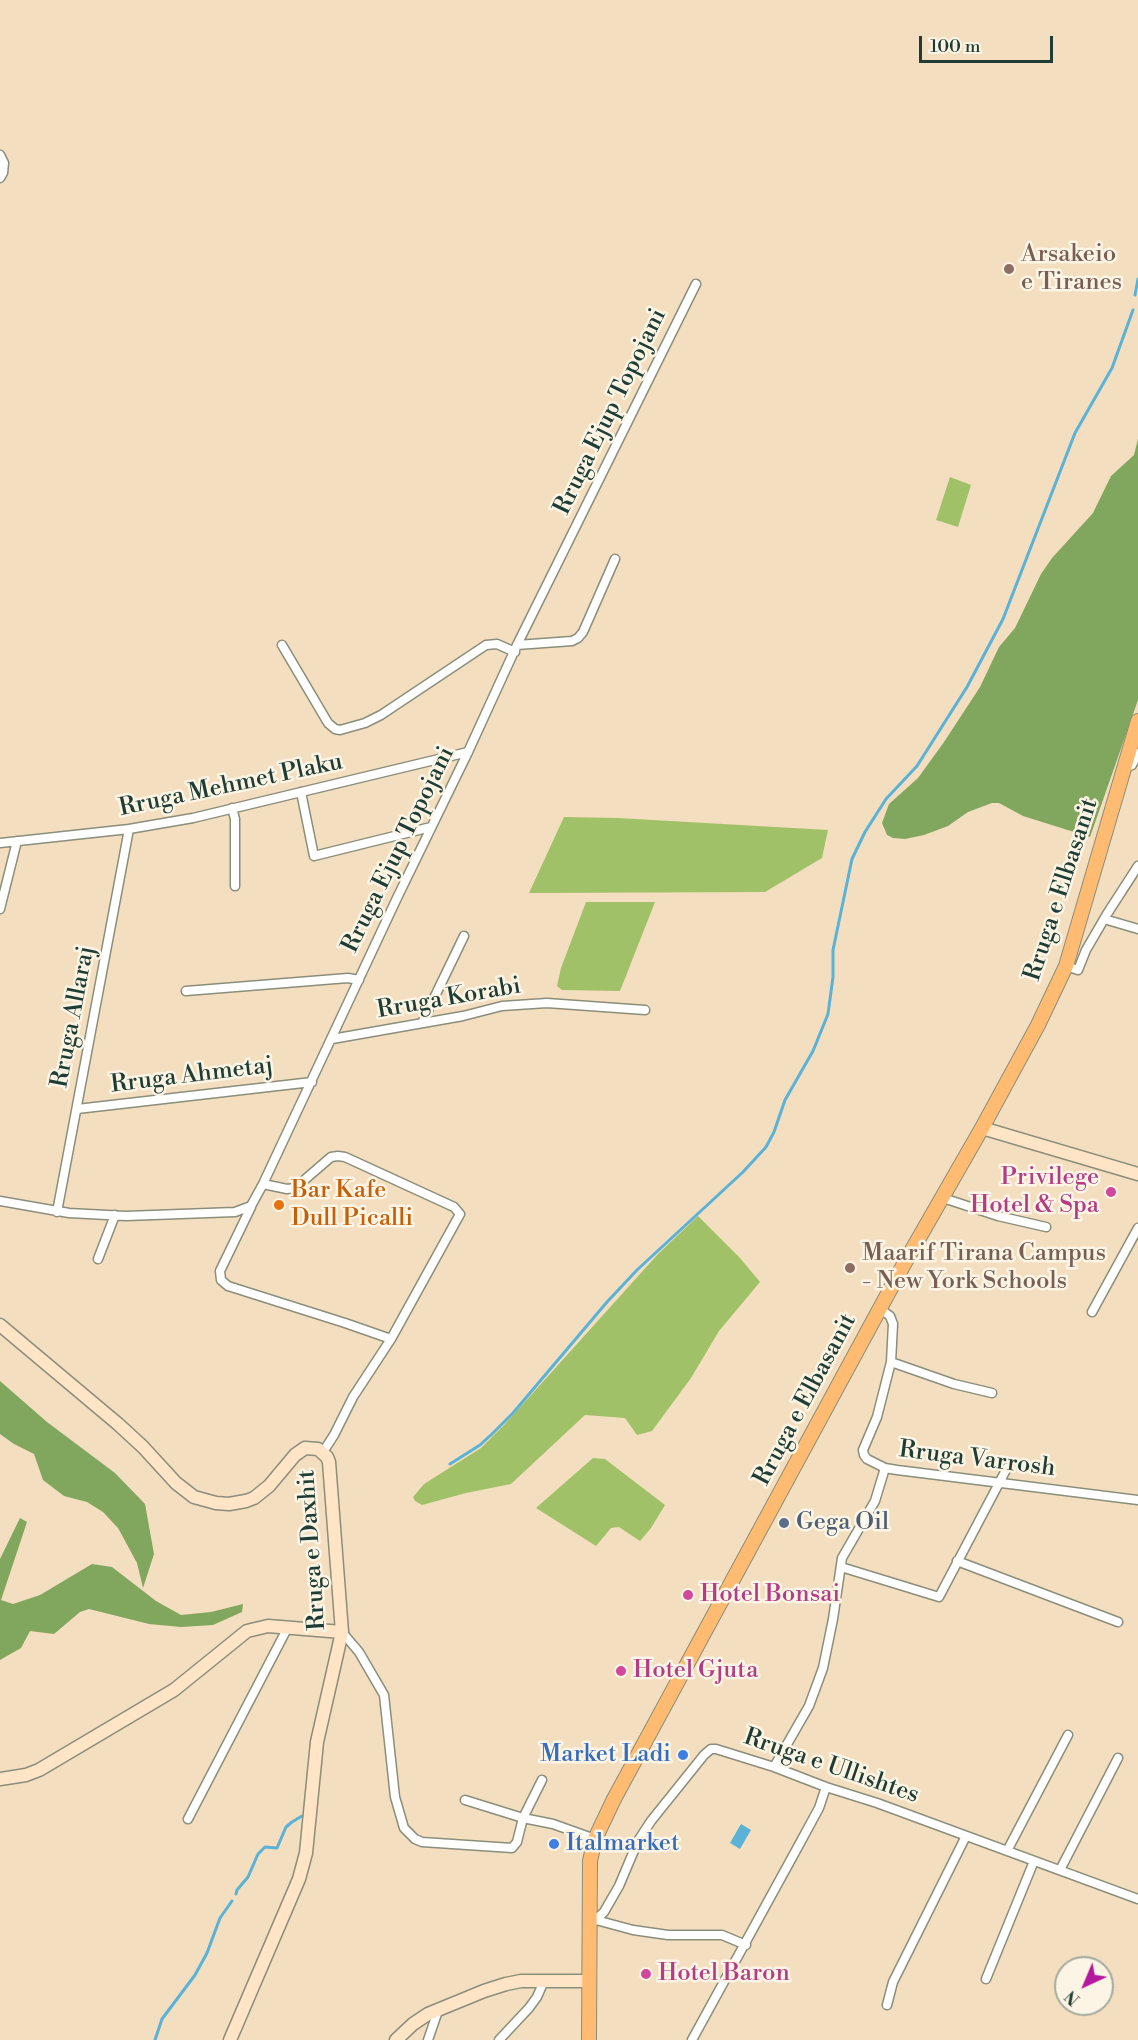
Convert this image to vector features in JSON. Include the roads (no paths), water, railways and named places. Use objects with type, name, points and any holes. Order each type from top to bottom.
[{"type":"main road","name":"Rruga e Elbasanit","points":[[589,2040],[588,1981],[593,1922],[590,1861],[595,1839],[614,1799],[880,1309],[1038,1025],[1066,966],[1138,721]]},
{"type":"street","points":[[0,155],[4,163],[0,178]]},
{"type":"street","name":"Rruga Ejup Topojani","points":[[391,1339],[228,1287],[221,1280],[220,1271],[264,1184],[516,648],[696,284]]},
{"type":"street","points":[[282,645],[328,723],[331,727],[340,730],[365,723],[381,715],[486,645],[498,644],[516,648],[572,641],[578,638],[583,632],[615,560]]},
{"type":"street","name":"Rruga Mehmet Plaku","points":[[0,843],[129,829],[194,818],[468,752]]},
{"type":"street","points":[[1123,769],[1132,765],[1138,753]]},
{"type":"street","points":[[301,792],[314,856],[431,827]]},
{"type":"street","points":[[232,808],[235,819],[235,886]]},
{"type":"street","name":"Rruga Allaraj","points":[[57,1212],[129,829]]},
{"type":"street","points":[[0,909],[17,841]]},
{"type":"street","points":[[1066,966],[1078,970],[1086,950],[1138,866]]},
{"type":"street","points":[[1104,919],[1138,929]]},
{"type":"street","points":[[422,1023],[464,936]]},
{"type":"street","points":[[186,991],[348,978],[359,980]]},
{"type":"street","name":"Rruga Korabi","points":[[332,1039],[463,1016],[502,1005],[547,1003],[645,1010]]},
{"type":"street","name":"Rruga Ahmetaj","points":[[77,1109],[312,1082]]},
{"type":"street","points":[[982,1128],[1138,1174]]},
{"type":"street","points":[[264,1184],[287,1189],[295,1188],[331,1157],[338,1156],[345,1157],[459,1211],[459,1217],[391,1339],[352,1396],[334,1436],[323,1452]]},
{"type":"street","points":[[943,1198],[998,1216],[1046,1227]]},
{"type":"street","points":[[0,1201],[57,1212],[115,1215],[235,1212],[251,1206]]},
{"type":"street","points":[[98,1259],[115,1215]]},
{"type":"street","points":[[1092,1312],[1138,1228]]},
{"type":"street","name":"Rruga Varrosh","points":[[880,1309],[890,1316],[893,1324],[891,1362],[877,1417],[863,1453],[867,1459],[885,1468],[1138,1500]]},
{"type":"street","name":"Rruga e Daxhit","points":[[0,1325],[118,1424],[176,1484],[194,1497],[222,1503],[246,1501],[262,1493],[300,1451],[311,1447],[327,1456],[331,1469],[342,1632],[317,1742],[308,1840],[304,1864],[230,2040]]},
{"type":"street","points":[[891,1362],[954,1384],[992,1393]]},
{"type":"street","points":[[774,1767],[809,1706],[823,1668],[842,1558],[875,1501],[885,1468]]},
{"type":"street","points":[[841,1567],[939,1597],[1006,1468]]},
{"type":"street","points":[[957,1561],[1118,1622]]},
{"type":"street","points":[[0,1779],[26,1775],[52,1764],[174,1690],[247,1631],[268,1626],[342,1632],[359,1652],[384,1695],[395,1797],[401,1820],[409,1834],[423,1842],[513,1848],[517,1842],[523,1818],[542,1780]]},
{"type":"street","points":[[188,1819],[288,1627]]},
{"type":"street","points":[[1007,1851],[1068,1735]]},
{"type":"street","name":"Rruga e Ullishtes","points":[[593,1922],[604,1912],[619,1886],[638,1841],[651,1821],[707,1752],[716,1749],[877,1803],[1138,1899]]},
{"type":"street","points":[[1060,1870],[1118,1758]]},
{"type":"street","points":[[692,2040],[819,1808],[826,1787]]},
{"type":"street","points":[[465,1800],[523,1818],[554,1824],[595,1839]]},
{"type":"street","points":[[886,2005],[893,1982],[966,1836]]},
{"type":"street","points":[[986,1979],[1034,1861]]},
{"type":"street","points":[[593,1922],[668,1935],[722,1935],[746,1945]]},
{"type":"street","points":[[499,2040],[533,2002],[544,1981]]},
{"type":"street","points":[[396,2040],[414,2024],[439,2008],[507,1984],[588,1981]]},
{"type":"street","points":[[429,2040],[439,2008]]},
{"type":"water","points":[[741,1824],[751,1830],[740,1849],[730,1843]]},
{"type":"waterway","points":[[1135,295],[1138,279]]},
{"type":"waterway","points":[[450,1464],[480,1445],[513,1413],[637,1270],[743,1172],[766,1147],[785,1100],[813,1051],[828,1014],[833,977],[833,950],[852,859],[865,832],[886,799],[917,766],[967,687],[1003,619],[1075,433],[1112,368],[1133,310]]},
{"type":"waterway","points":[[236,1894],[248,1877],[258,1854],[265,1847],[277,1848],[286,1827],[302,1816]]},
{"type":"waterway","points":[[155,2040],[162,2019],[195,1975],[207,1953],[220,1918],[232,1901]]},
{"type":"place","name":"Arsakeio e Tiranes","points":[[1009,269]]},
{"type":"place","name":"Privilege Hotel & Spa","points":[[1111,1192]]},
{"type":"place","name":"Bar Kafe Dull Picalli","points":[[279,1205]]},
{"type":"place","name":"Maarif Tirana Campus - New York Schools","points":[[850,1268]]},
{"type":"place","name":"Gega Oil","points":[[784,1523]]},
{"type":"place","name":"Hotel Bonsai","points":[[688,1595]]},
{"type":"place","name":"Hotel Gjuta","points":[[621,1671]]},
{"type":"place","name":"Market Ladi","points":[[683,1755]]},
{"type":"place","name":"Italmarket","points":[[554,1844]]},
{"type":"place","name":"Hotel Baron","points":[[646,1974]]}]
